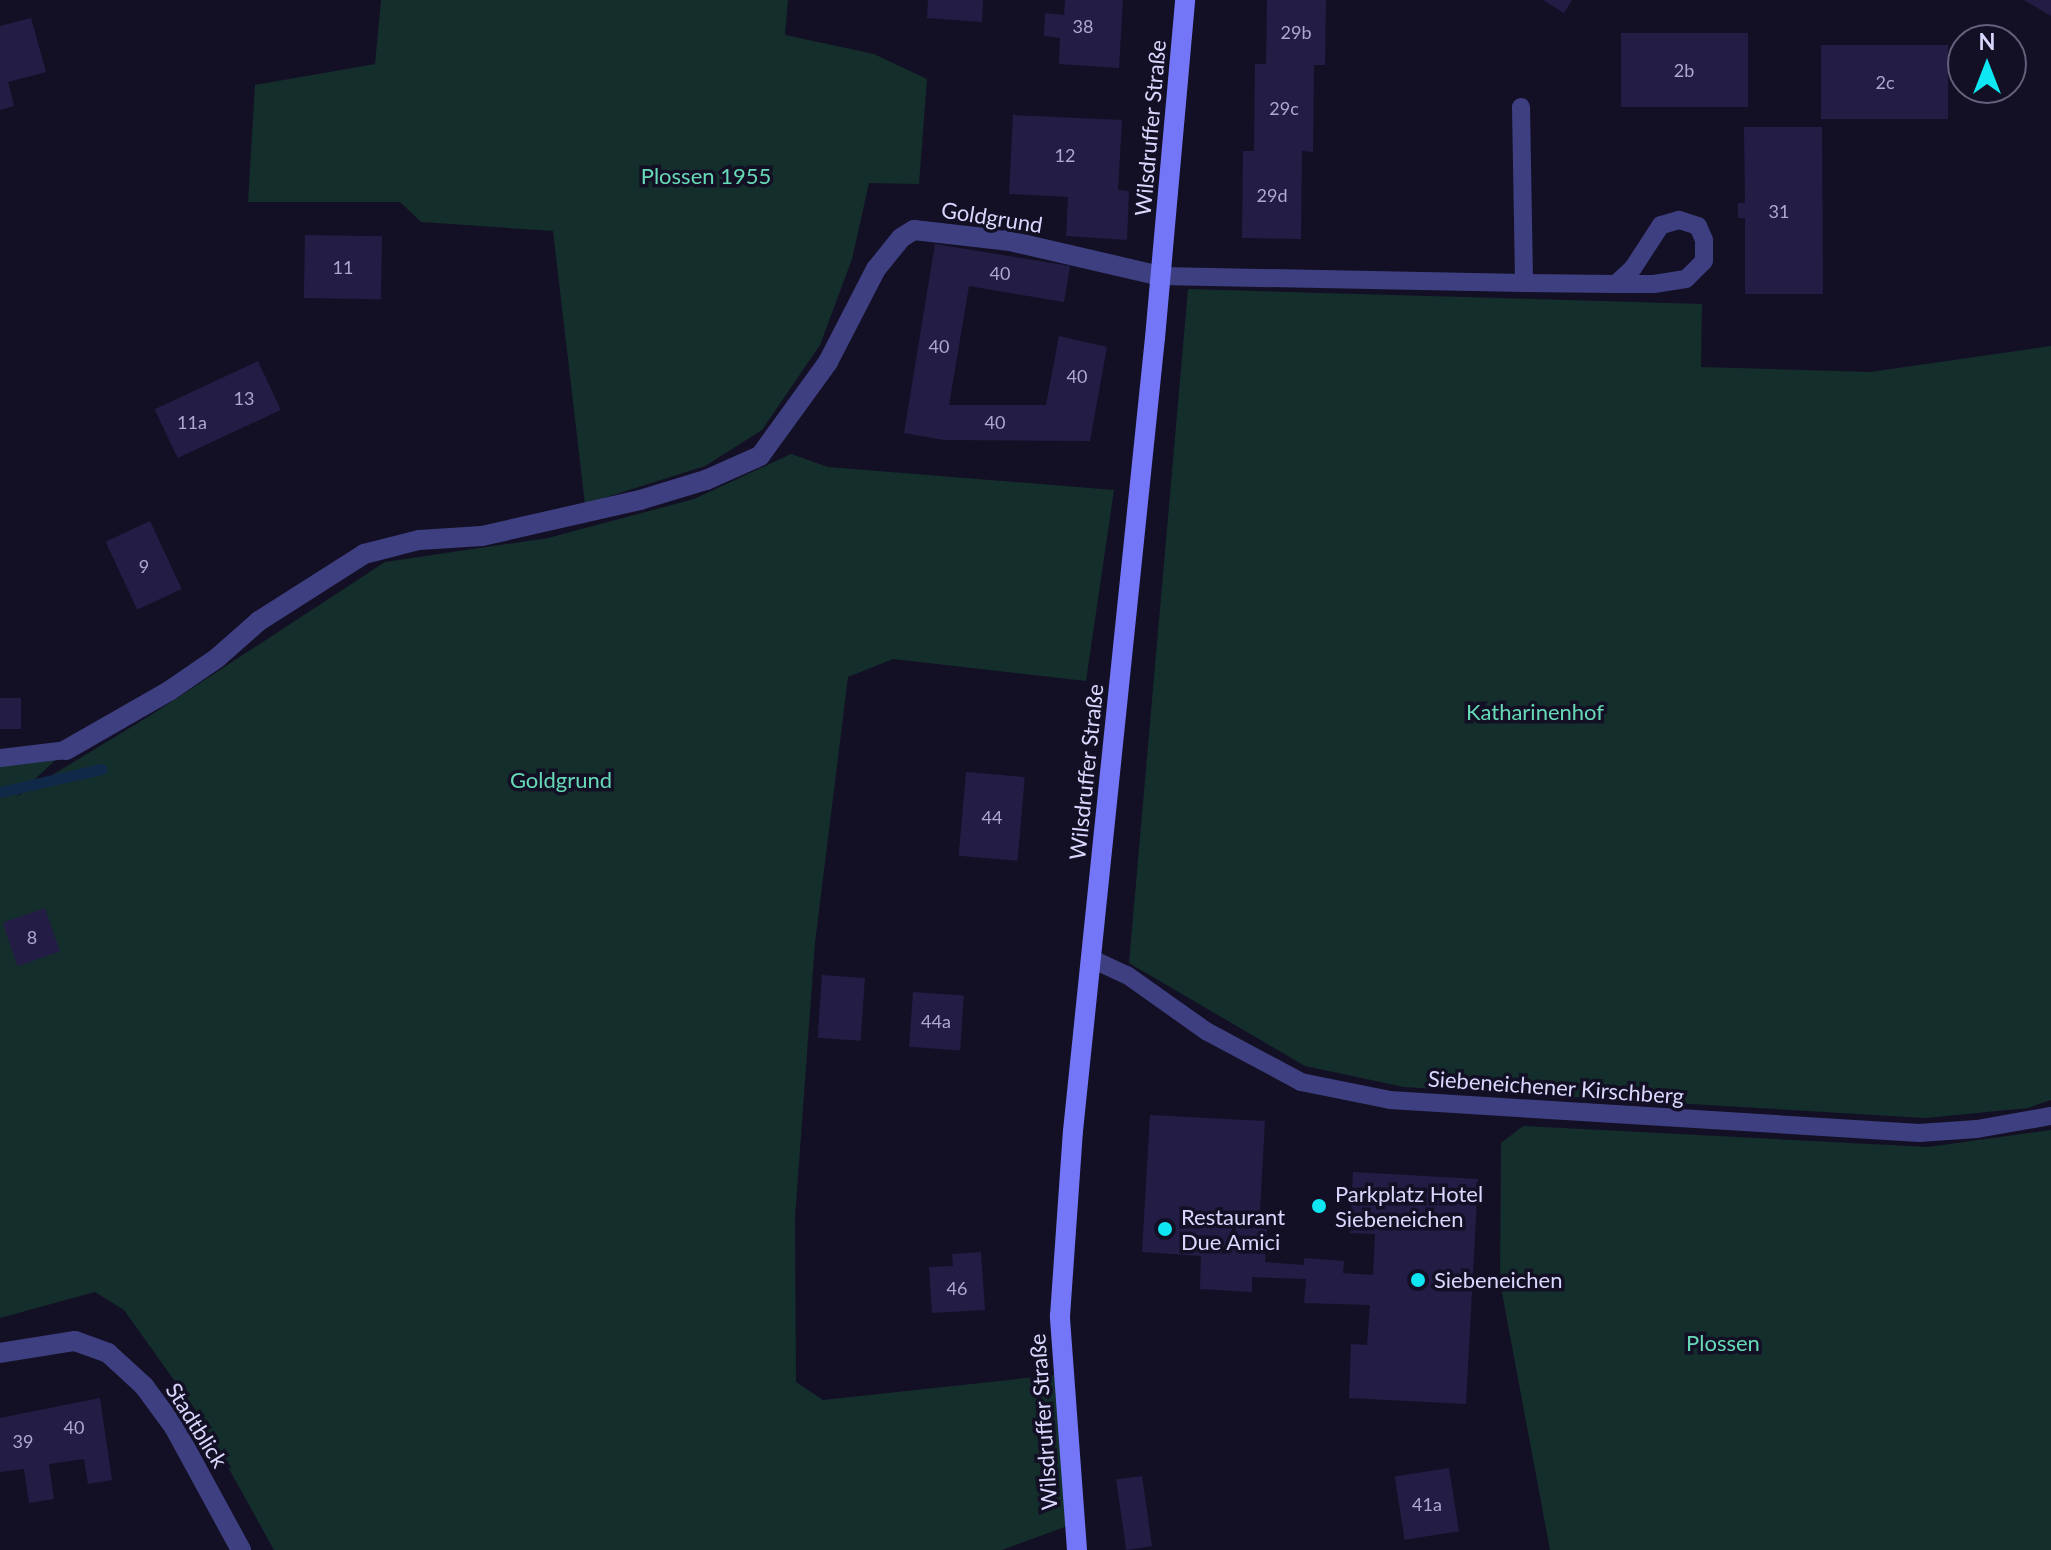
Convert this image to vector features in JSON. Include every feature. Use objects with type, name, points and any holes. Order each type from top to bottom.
[{"type":"main road","name":"Wilsdruffer Straße","points":[[1077,1550],[1060,1316],[1073,1131],[1161,276],[1185,0]]},
{"type":"street","name":"Goldgrund","points":[[66,750],[169,691],[217,658],[259,621],[364,554],[419,540],[482,536],[640,500],[706,480],[760,456],[828,362],[876,269],[901,238],[914,230],[1010,241],[1161,276]]},
{"type":"street","name":"Stadtblick","points":[[0,1353],[75,1341],[108,1353],[144,1386],[174,1427],[236,1549]]},
{"type":"lane","points":[[1521,107],[1524,283]]},
{"type":"lane","points":[[1161,276],[1524,283],[1616,284],[1654,284],[1686,279],[1704,261],[1704,240],[1698,226],[1679,220],[1661,225],[1633,268],[1616,284]]},
{"type":"lane","name":"Goldgrund","points":[[0,758],[66,750]]},
{"type":"lane","name":"Siebeneichener Kirschberg","points":[[1092,959],[1127,975],[1206,1031],[1301,1082],[1390,1100],[1919,1133],[1989,1128],[2051,1116]]},
{"type":"green space","name":"Plossen 1955","points":[[381,0],[788,0],[785,35],[874,54],[927,79],[919,184],[869,183],[852,259],[820,345],[762,430],[705,466],[585,504],[553,231],[421,222],[400,202],[248,202],[255,85],[375,64]]},
{"type":"green space","name":"Katharinenhof","points":[[1188,289],[1702,304],[1701,367],[1870,372],[2051,346],[2051,1100],[2028,1108],[1925,1118],[1404,1087],[1305,1066],[1129,963]]},
{"type":"green space","name":"Goldgrund","points":[[791,454],[828,467],[1114,490],[1086,681],[893,659],[848,677],[815,943],[795,1218],[796,1382],[823,1400],[1063,1374],[1073,1524],[1002,1550],[274,1550],[199,1415],[124,1310],[95,1292],[0,1318],[0,758],[66,750],[16,797],[151,715],[385,562],[548,538],[694,499]]},
{"type":"green space","name":"Plossen","points":[[1523,1126],[1928,1147],[2051,1130],[2051,1550],[1550,1550],[1500,1282],[1501,1143]]},
{"type":"building","points":[[928,0],[983,0],[982,22],[927,18]]},
{"type":"building","points":[[1065,0],[1123,0],[1119,68],[1059,64],[1060,38],[1044,36],[1045,13],[1064,15]]},
{"type":"building","points":[[1267,0],[1326,0],[1325,65],[1314,65],[1313,152],[1302,151],[1301,239],[1242,238],[1243,151],[1254,151],[1255,64],[1266,64]]},
{"type":"building","points":[[1543,0],[1572,0],[1564,13]]},
{"type":"building","points":[[2024,0],[2051,0],[2051,16]]},
{"type":"building","points":[[31,18],[46,72],[8,82],[14,106],[0,110],[0,26]]},
{"type":"building","points":[[1621,33],[1748,33],[1748,107],[1621,107]]},
{"type":"building","points":[[1821,45],[1947,45],[1948,119],[1821,119]]},
{"type":"building","points":[[1013,115],[1122,120],[1118,190],[1129,191],[1127,240],[1066,236],[1068,197],[1009,194]]},
{"type":"building","points":[[1744,127],[1822,127],[1823,294],[1745,294],[1745,218],[1738,218],[1738,203],[1745,203]]},
{"type":"building","points":[[305,235],[382,236],[381,299],[304,298]]},
{"type":"building","points":[[935,244],[1070,266],[1064,302],[969,286],[949,405],[1046,405],[1059,336],[1107,347],[1090,441],[944,440],[904,433]]},
{"type":"building","points":[[258,361],[281,410],[178,458],[155,409]]},
{"type":"building","points":[[150,521],[182,589],[137,610],[106,542]]},
{"type":"building","points":[[0,698],[21,698],[21,729],[0,729]]},
{"type":"building","points":[[966,772],[1025,777],[1017,861],[959,856]]},
{"type":"building","points":[[45,908],[60,951],[17,966],[2,923]]},
{"type":"building","points":[[822,975],[865,978],[861,1041],[818,1038]]},
{"type":"building","points":[[913,992],[964,996],[960,1050],[909,1047]]},
{"type":"building","points":[[1150,1115],[1265,1121],[1259,1228],[1267,1229],[1265,1262],[1304,1265],[1304,1258],[1344,1261],[1343,1273],[1373,1275],[1375,1234],[1350,1233],[1353,1172],[1478,1179],[1466,1404],[1349,1398],[1351,1344],[1367,1345],[1370,1305],[1304,1303],[1306,1279],[1252,1277],[1252,1292],[1200,1289],[1201,1256],[1142,1252]]},
{"type":"building","points":[[981,1252],[985,1310],[932,1313],[929,1267],[953,1266],[952,1254]]},
{"type":"building","points":[[100,1398],[112,1480],[88,1484],[84,1459],[49,1464],[54,1499],[29,1503],[24,1469],[0,1472],[0,1418]]},
{"type":"building","points":[[1449,1468],[1459,1531],[1405,1540],[1395,1477]]},
{"type":"building","points":[[1142,1476],[1152,1546],[1126,1550],[1116,1480]]},
{"type":"waterway","points":[[0,792],[101,769]]},
{"type":"place","name":"Parkplatz Hotel Siebeneichen","points":[[1319,1206]]},
{"type":"place","name":"Restaurant Due Amici","points":[[1165,1229]]},
{"type":"place","name":"Siebeneichen","points":[[1418,1280]]}]
